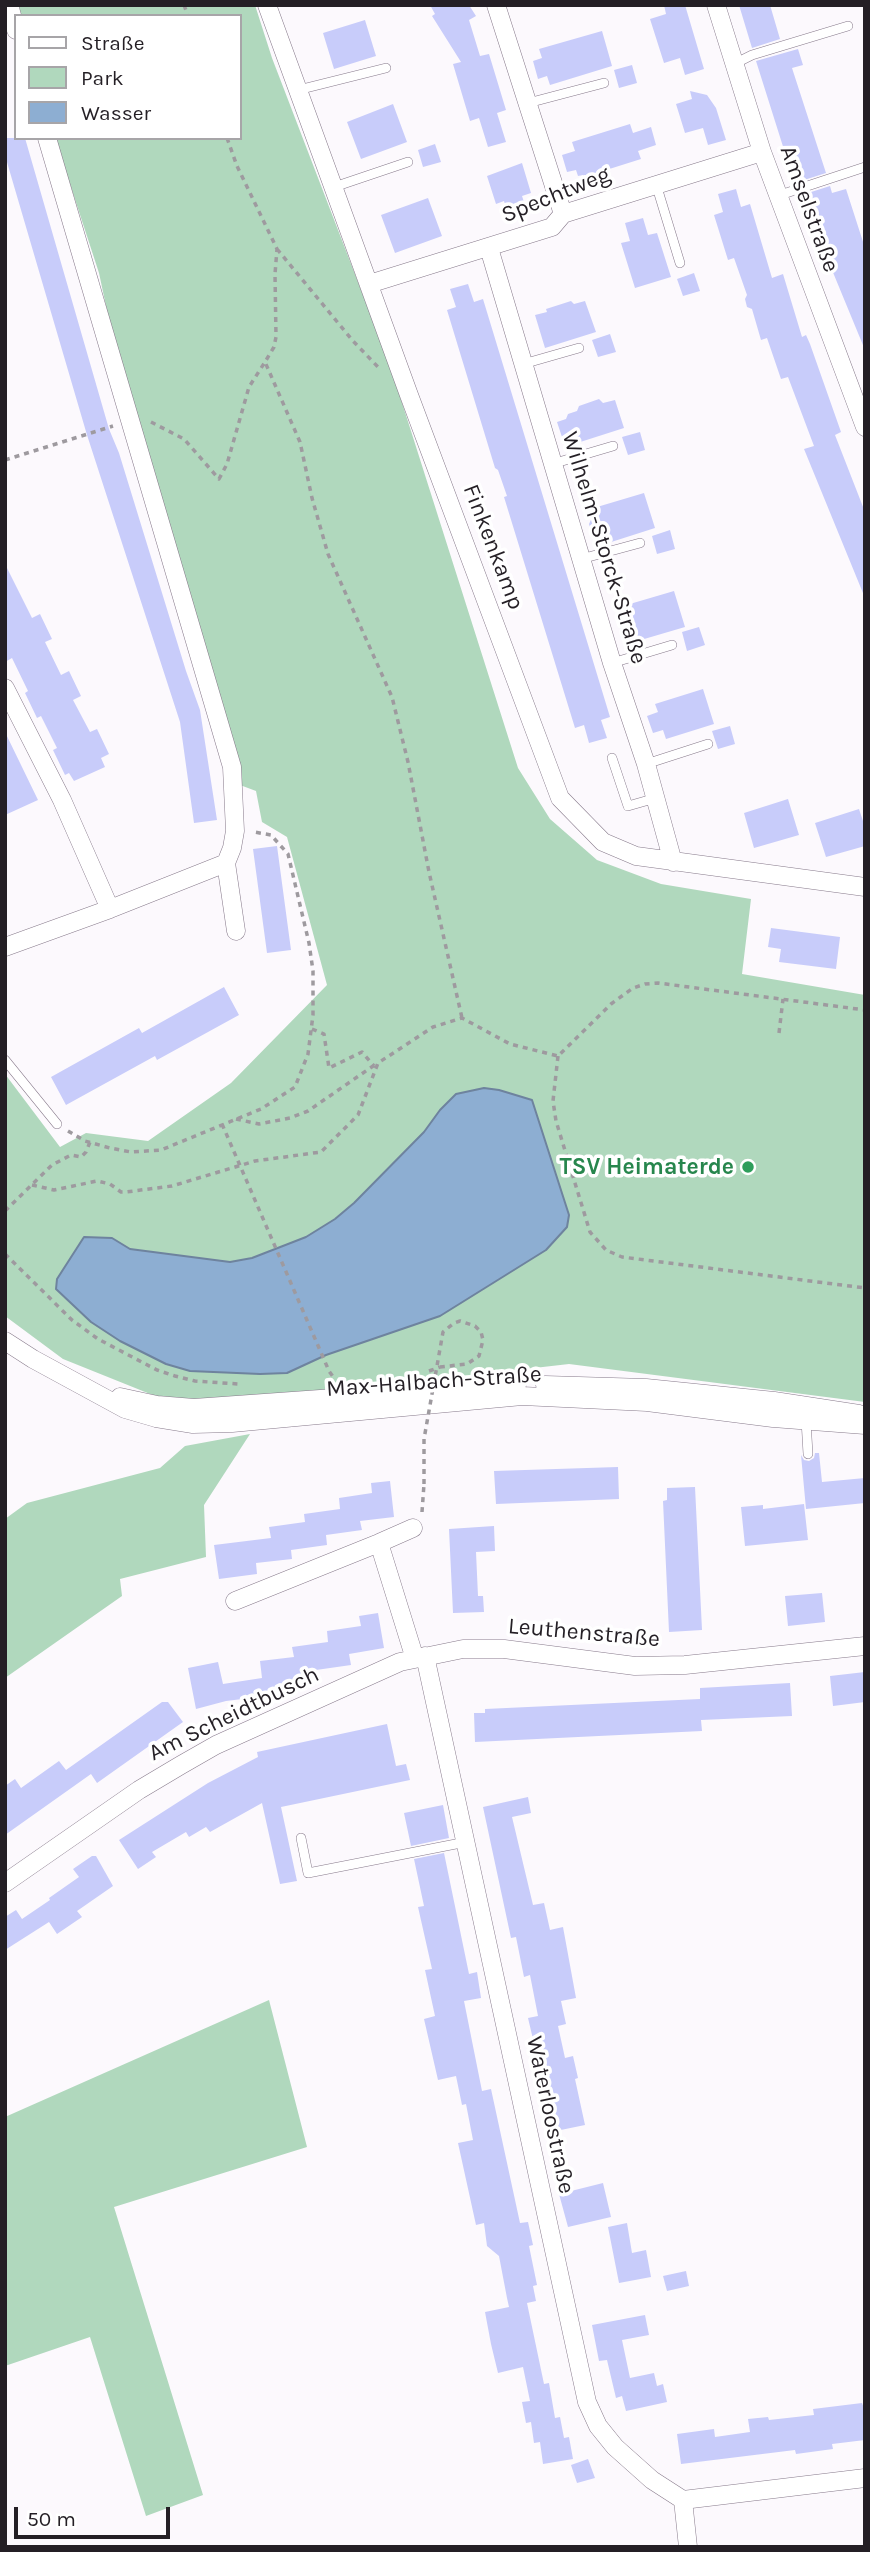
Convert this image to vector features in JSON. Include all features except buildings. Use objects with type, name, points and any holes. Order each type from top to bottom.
[{"type":"street","points":[[9,5],[14,23]]},
{"type":"street","name":"Finkenkamp","points":[[267,5],[560,798],[603,842],[636,856],[865,887]]},
{"type":"street","name":"Amselstraße","points":[[716,5],[777,196],[865,427]]},
{"type":"street","points":[[500,6],[563,215]]},
{"type":"street","points":[[48,140],[232,767],[235,831],[226,863],[236,931]]},
{"type":"street","name":"Spechtweg","points":[[369,284],[489,248],[552,226],[563,215],[762,152]]},
{"type":"street","name":"Wilhelm-Storck-Straße","points":[[489,248],[612,663],[646,764],[673,862]]},
{"type":"street","points":[[5,688],[62,800],[110,909]]},
{"type":"street","points":[[5,947],[226,863]]},
{"type":"street","name":"Max-Halbach-Straße","points":[[5,1341],[125,1409],[156,1418],[193,1424],[232,1423],[522,1396],[647,1402],[865,1425]]},
{"type":"street","name":"Max-Halbach-Straße","points":[[96,1392],[158,1405],[194,1408],[519,1384],[646,1388],[774,1401],[865,1415]]},
{"type":"street","points":[[235,1601],[413,1528]]},
{"type":"street","name":"Waterloostraße","points":[[379,1543],[420,1657],[466,1842],[587,2402],[598,2426],[615,2447],[652,2480],[683,2500]]},
{"type":"street","name":"Leuthenstraße","points":[[420,1657],[463,1649],[504,1649],[635,1666],[685,1665],[865,1646]]},
{"type":"street","name":"Am Scheidtbusch","points":[[5,1883],[139,1790],[216,1745],[400,1662],[420,1657]]},
{"type":"street","points":[[688,2547],[683,2500],[865,2478]]},
{"type":"lane","points":[[734,64],[752,55],[848,26]]},
{"type":"lane","points":[[298,90],[386,68]]},
{"type":"lane","points":[[528,103],[604,83]]},
{"type":"lane","points":[[334,187],[408,162]]},
{"type":"lane","points":[[777,196],[865,167]]},
{"type":"lane","points":[[656,184],[680,263]]},
{"type":"lane","points":[[523,364],[579,348]]},
{"type":"lane","points":[[552,464],[613,446]]},
{"type":"lane","points":[[581,559],[640,543]]},
{"type":"lane","points":[[612,663],[672,645]]},
{"type":"lane","points":[[646,764],[708,744]]},
{"type":"lane","points":[[612,758],[628,806],[656,798]]},
{"type":"lane","points":[[5,1060],[57,1124]]},
{"type":"lane","points":[[806,1420],[808,1454]]},
{"type":"lane","points":[[301,1838],[309,1873],[466,1842]]},
{"type":"path","points":[[228,140],[237,166],[277,249],[353,341],[386,374]]},
{"type":"path","points":[[5,460],[139,419],[173,432],[194,449],[219,480],[227,464],[249,387],[274,347],[277,249]]},
{"type":"path","points":[[265,362],[300,442],[328,554],[392,697],[462,1018]]},
{"type":"path","points":[[57,1124],[90,1142],[131,1152],[161,1150],[261,1109],[295,1087],[308,1054],[313,971],[290,859],[285,849],[267,833]]},
{"type":"path","points":[[865,1010],[645,984],[633,988],[611,1004],[558,1056],[554,1101],[556,1121],[590,1232],[606,1250],[632,1259],[865,1289]]},
{"type":"path","points":[[779,1033],[783,999]]},
{"type":"path","points":[[234,1119],[259,1124],[290,1118],[308,1111],[433,1027],[462,1018],[510,1044],[558,1056]]},
{"type":"path","points":[[311,1029],[324,1034],[329,1068],[362,1052],[376,1065]]},
{"type":"path","points":[[32,1185],[54,1190],[97,1181],[126,1192],[172,1185],[240,1164],[321,1152],[358,1115],[376,1065]]},
{"type":"path","points":[[222,1124],[329,1371]]},
{"type":"path","points":[[5,1211],[61,1158],[71,1155],[81,1157],[90,1142]]},
{"type":"path","points":[[5,1254],[78,1324],[122,1352],[175,1376],[219,1384],[246,1384]]},
{"type":"path","points":[[413,1528],[421,1523],[424,1439],[440,1339],[443,1332],[454,1323],[468,1322],[481,1332],[484,1340],[479,1356],[467,1364],[440,1367]]},
{"type":"green space","points":[[14,5],[255,5],[272,58],[391,368],[518,768],[550,819],[597,860],[661,884],[751,899],[742,974],[865,995],[865,1402],[569,1364],[185,1408],[63,1359],[5,1316],[5,1074],[60,1147],[86,1133],[148,1141],[231,1083],[327,985],[287,837],[262,822],[256,791],[240,785],[113,339],[99,273],[69,181],[59,169],[51,140],[242,140],[242,14],[21,14]]},
{"type":"green space","points":[[250,1434],[204,1505],[206,1557],[120,1579],[122,1596],[5,1678],[5,1519],[27,1503],[160,1468],[185,1446]]},
{"type":"green space","points":[[269,2000],[307,2147],[114,2207],[203,2495],[146,2516],[90,2337],[5,2366],[5,2117]]},
{"type":"water","points":[[484,1088],[532,1100],[569,1215],[567,1227],[546,1250],[440,1316],[326,1355],[287,1373],[190,1371],[166,1364],[120,1341],[91,1322],[56,1289],[57,1279],[84,1237],[112,1238],[130,1249],[230,1262],[252,1258],[306,1237],[354,1203],[424,1132],[456,1094]]},
{"type":"place","name":"TSV Heimaterde","points":[[748,1167]]}]
